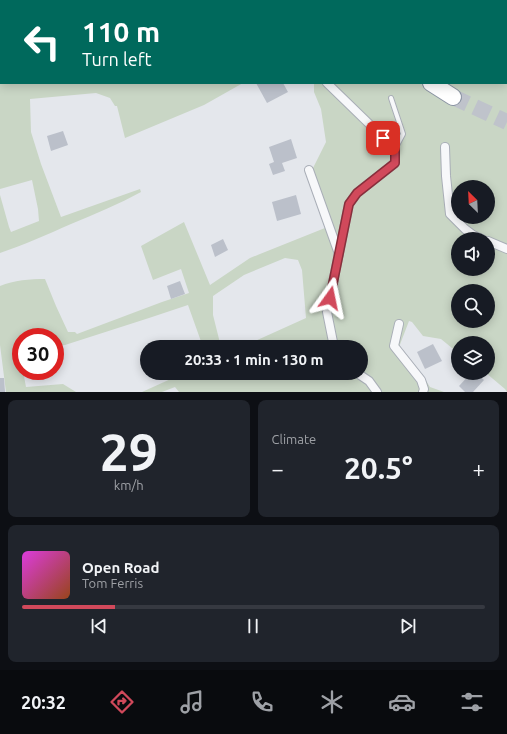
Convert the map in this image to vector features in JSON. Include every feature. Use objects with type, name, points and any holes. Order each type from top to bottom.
[{"type":"street","points":[[328,84],[395,149],[395,163],[357,193],[349,204],[327,312],[333,340]]},
{"type":"street","points":[[445,147],[450,214],[468,232]]},
{"type":"street","points":[[309,170],[339,255]]},
{"type":"street","points":[[495,245],[507,250]]},
{"type":"street","points":[[399,324],[394,346],[421,380],[424,389],[423,392]]},
{"type":"street","points":[[368,380],[377,392]]},
{"type":"lane","points":[[391,98],[403,134],[395,149]]},
{"type":"green space","points":[[0,84],[241,84],[204,105],[125,138],[117,106],[115,106],[110,98],[96,93],[30,99],[31,132],[41,164],[61,217],[140,189],[141,192],[98,213],[0,253],[0,195],[11,232],[39,221],[32,180],[0,189]]},
{"type":"green space","points":[[314,84],[507,84],[507,392],[494,380],[495,336],[451,336],[451,347],[441,339],[423,336],[412,322],[409,321],[399,347],[423,376],[430,387],[444,392],[179,392],[175,387],[162,392],[142,392],[169,380],[368,380],[368,340],[257,340],[306,318],[302,270],[298,260],[285,258],[244,275],[213,296],[213,315],[219,340],[200,340],[188,305],[65,345],[64,328],[12,328],[12,380],[25,380],[26,387],[63,384],[76,392],[6,392],[0,345],[0,286],[22,280],[45,279],[68,332],[75,332],[77,334],[189,293],[181,269],[153,280],[141,246],[184,222],[210,285],[250,258],[325,228],[306,171],[313,168],[326,142],[321,109],[314,92]]},
{"type":"building","points":[[257,84],[284,84],[288,92],[267,103]]},
{"type":"building","points":[[63,131],[68,145],[51,151],[47,136]]},
{"type":"building","points":[[291,139],[297,158],[282,163],[285,171],[273,175],[269,164],[274,162],[269,147]]},
{"type":"building","points":[[296,195],[301,214],[277,221],[272,202]]},
{"type":"building","points":[[223,239],[228,250],[215,257],[211,245]]},
{"type":"building","points":[[180,281],[185,294],[171,299],[167,286]]},
{"type":"building","points":[[433,344],[442,361],[425,369],[417,352]]},
{"type":"building","points":[[0,378],[4,378],[5,392],[0,392]]},
{"type":"building","points":[[465,380],[484,380],[473,392],[465,392],[459,386]]},
{"type":"tunnel","points":[[453,97],[507,122]]},
{"type":"route","points":[[330,298],[349,204],[357,193],[395,163],[395,149],[383,138]]}]
